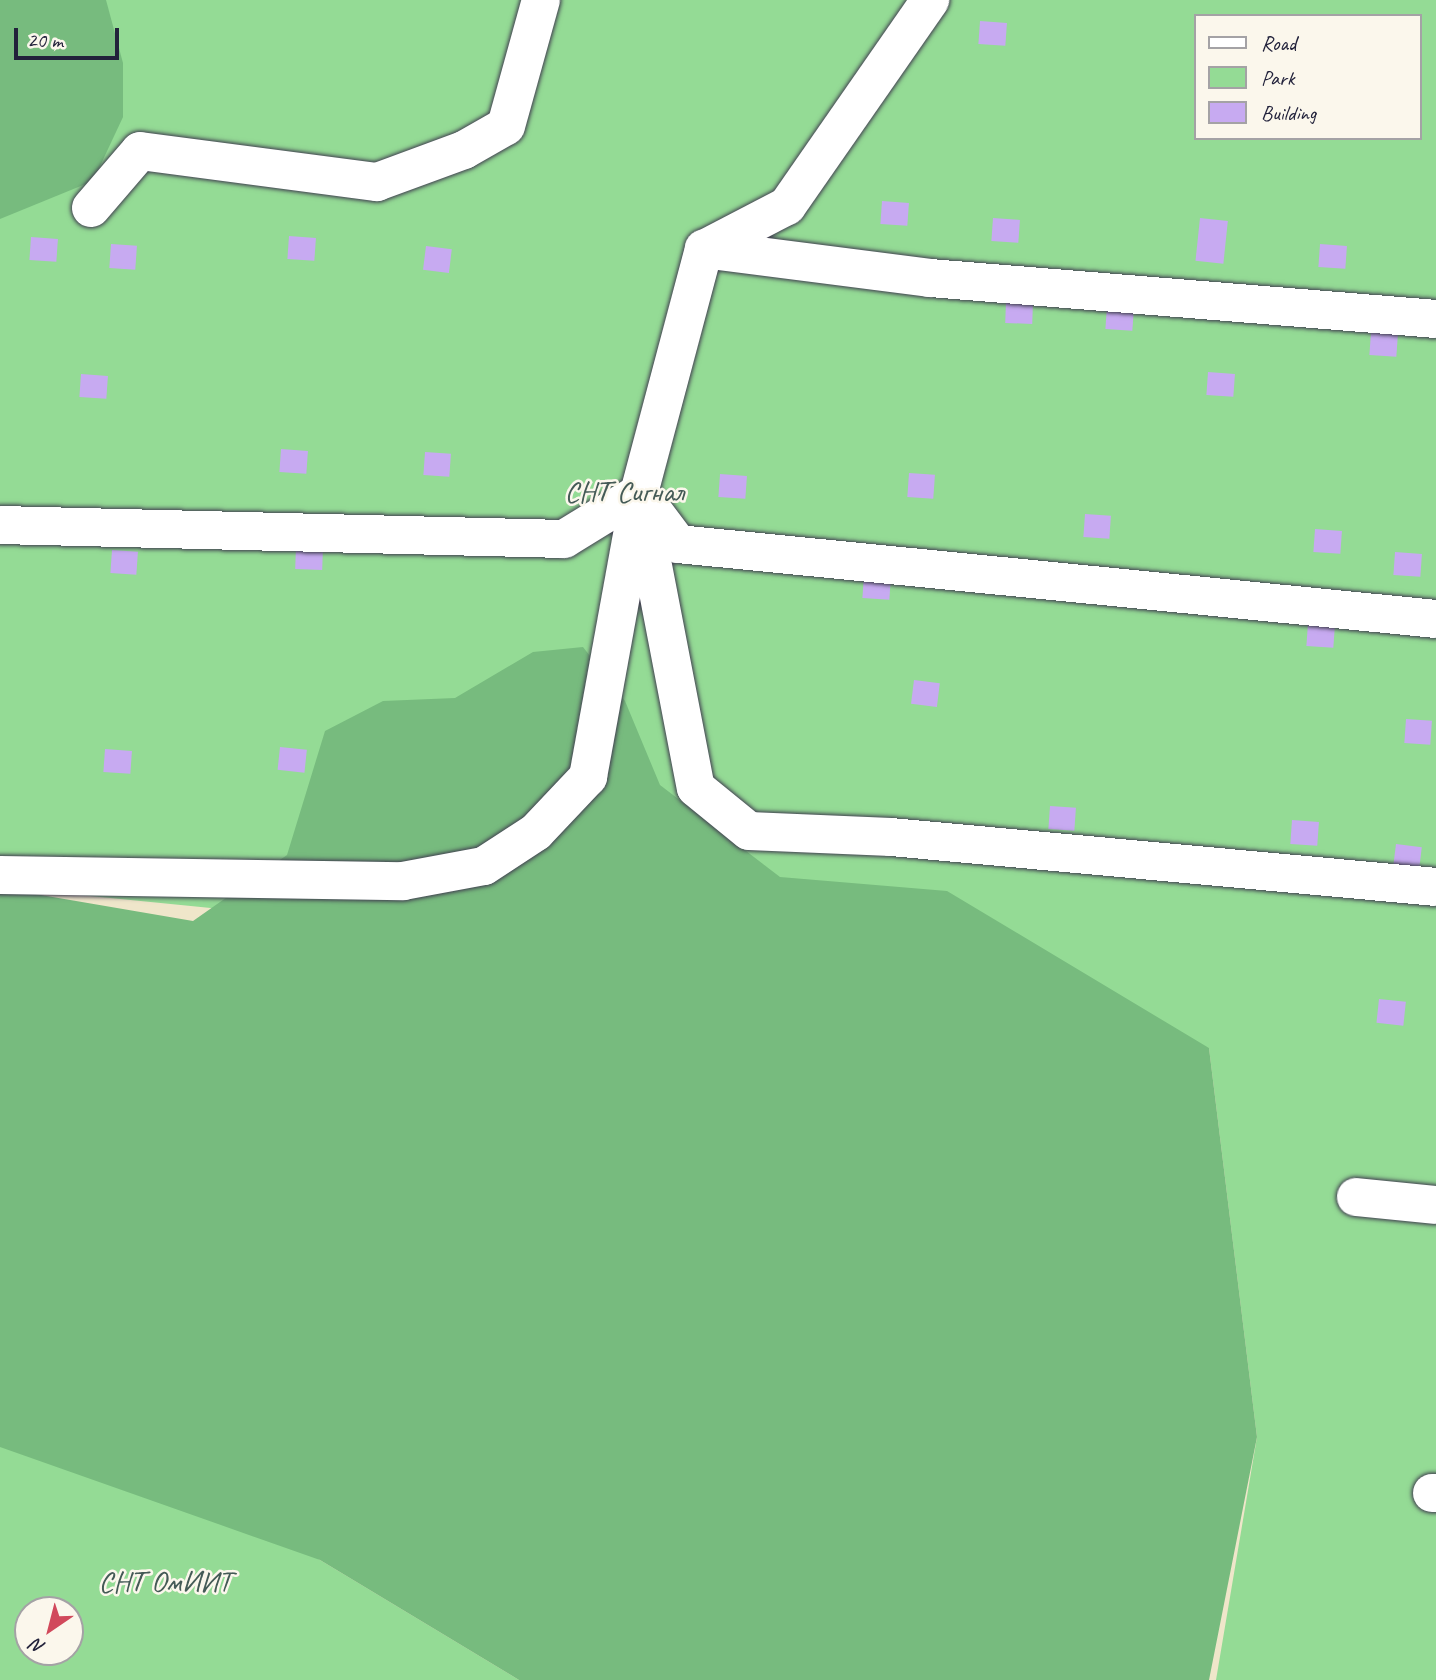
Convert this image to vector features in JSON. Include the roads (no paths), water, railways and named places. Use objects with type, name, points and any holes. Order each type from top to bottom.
[{"type":"street","points":[[91,208],[140,151],[377,182],[464,150],[506,126],[541,0]]},
{"type":"street","points":[[0,875],[403,881],[484,866],[536,832],[588,777],[639,493],[704,249],[787,206],[930,0]]},
{"type":"street","points":[[704,249],[930,278],[1436,319]]},
{"type":"street","points":[[0,525],[564,539],[639,493]]},
{"type":"street","points":[[639,493],[678,544],[1436,619]]},
{"type":"street","points":[[639,493],[696,788],[748,831],[891,837],[1436,887]]},
{"type":"street","points":[[1356,1197],[1436,1205]]},
{"type":"park label","name":"СНТ Сигнал","points":[[624,491]]},
{"type":"park label","name":"СНТ ОмИИТ","points":[[165,1581]]}]
